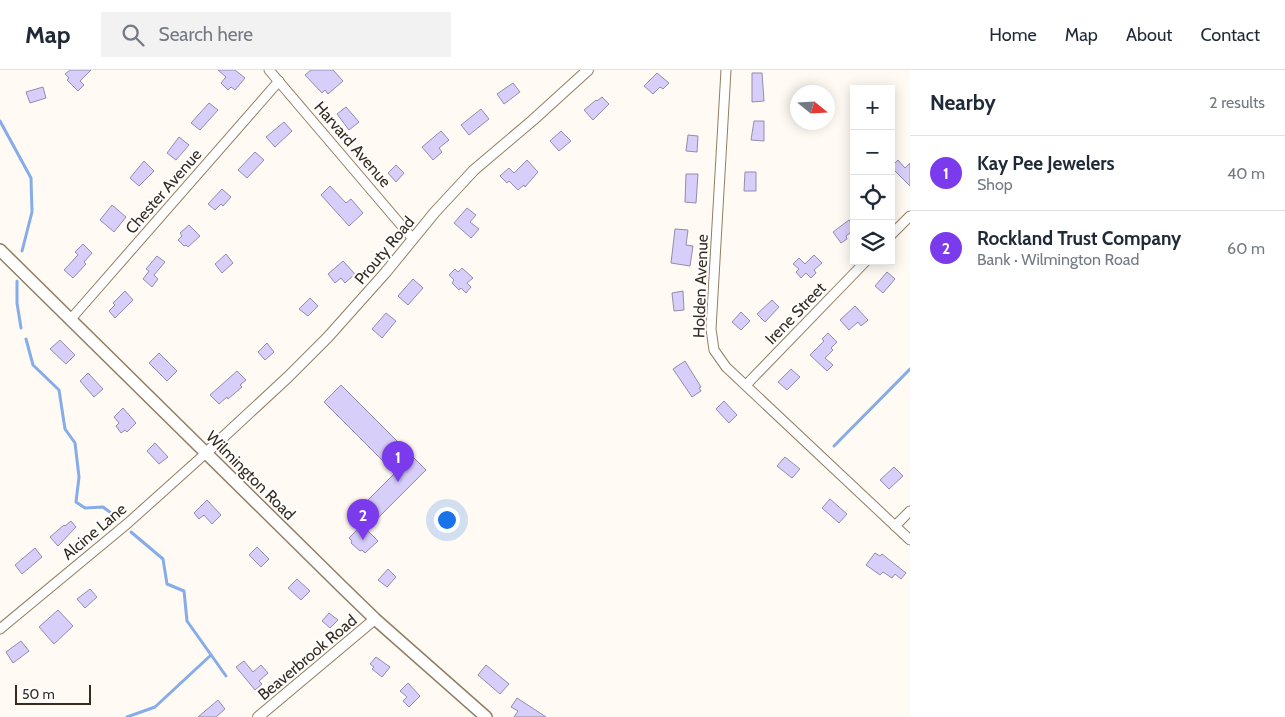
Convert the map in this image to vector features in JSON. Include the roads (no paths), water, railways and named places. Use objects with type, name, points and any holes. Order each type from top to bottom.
[{"type":"main road","name":"Wilmington Road","points":[[0,250],[375,619],[486,717]]},
{"type":"street","name":"Harvard Avenue","points":[[269,70],[413,239]]},
{"type":"street","name":"Prouty Road","points":[[206,453],[308,357],[386,272],[435,212],[474,170],[534,120],[588,70]]},
{"type":"street","name":"Holden Avenue","points":[[726,70],[711,334],[713,345],[719,359],[910,540]]},
{"type":"street","name":"Chester Avenue","points":[[70,320],[279,82]]},
{"type":"street","points":[[895,232],[910,216]]},
{"type":"street","name":"Irene Street","points":[[746,385],[862,265]]},
{"type":"street","name":"Alcine Lane","points":[[0,629],[128,523],[206,453]]},
{"type":"street","points":[[895,526],[910,511]]},
{"type":"street","name":"Beaverbrook Road","points":[[258,717],[375,619]]},
{"type":"waterway","points":[[0,121],[31,178],[32,212],[22,251]]},
{"type":"waterway","points":[[17,281],[17,303],[21,328]]},
{"type":"waterway","points":[[26,339],[33,365],[59,390],[65,429],[75,443],[79,477],[76,502],[85,508],[103,507],[118,518]]},
{"type":"waterway","points":[[834,446],[910,369]]},
{"type":"waterway","points":[[131,532],[163,559],[167,584],[184,591],[187,621],[226,676]]},
{"type":"waterway","points":[[127,717],[155,707],[211,655]]},
{"type":"place","name":"Kay Pee Jewelers","points":[[398,482]]},
{"type":"place","name":"Rockland Trust Company","points":[[363,540]]}]
